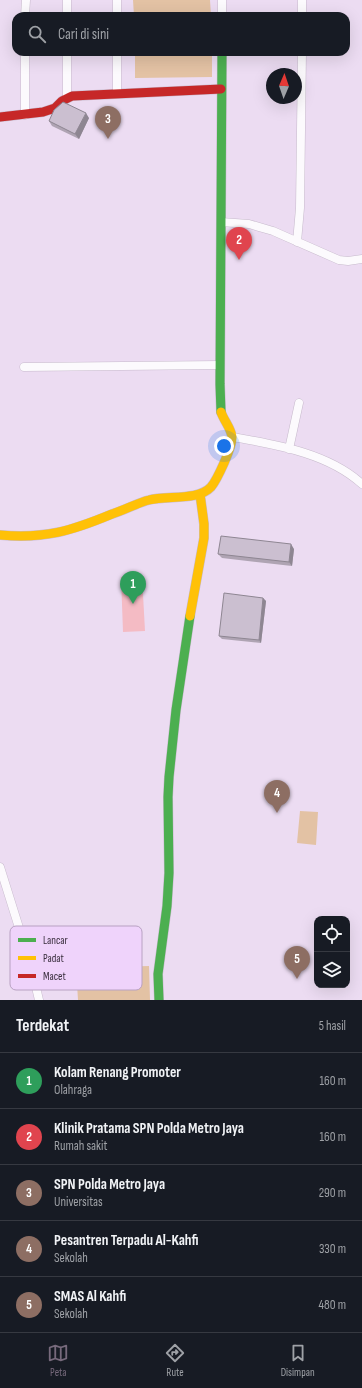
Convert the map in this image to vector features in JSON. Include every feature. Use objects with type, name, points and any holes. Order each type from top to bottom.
[{"type":"street","points":[[26,0],[26,12]]},
{"type":"street","points":[[67,0],[67,12]]},
{"type":"street","points":[[117,0],[117,12]]},
{"type":"street","points":[[222,0],[222,12]]},
{"type":"street","points":[[302,0],[302,12]]},
{"type":"street","points":[[25,56],[25,115]]},
{"type":"street","points":[[67,56],[67,98]]},
{"type":"street","points":[[117,56],[117,93]]},
{"type":"street","points":[[0,535],[30,537],[61,533],[149,500],[200,494],[207,491],[214,482],[232,443],[233,436],[223,418],[221,411],[222,56]]},
{"type":"street","points":[[297,242],[300,208],[302,56]]},
{"type":"street","points":[[0,117],[43,112],[55,108],[62,101],[72,96],[221,89]]},
{"type":"street","points":[[221,222],[235,222],[261,227],[339,260],[348,261],[361,258]]},
{"type":"street","points":[[24,367],[220,365]]},
{"type":"street","points":[[289,449],[299,403]]},
{"type":"street","points":[[233,436],[264,442],[321,459],[337,466],[362,484]]},
{"type":"street","points":[[159,1000],[158,974],[167,906],[169,873],[168,782],[176,710],[195,585],[204,538],[204,524],[200,494]]},
{"type":"street","points":[[0,867],[18,926]]},
{"type":"street","points":[[37,990],[39,1000]]},
{"type":"shaded area","points":[[133,0],[210,0],[211,12],[134,12]]},
{"type":"shaded area","points":[[135,56],[212,56],[212,77],[135,78]]},
{"type":"shaded area","points":[[142,576],[145,631],[123,632],[121,577]]},
{"type":"shaded area","points":[[300,811],[318,812],[316,845],[297,843]]},
{"type":"shaded area","points":[[142,966],[149,966],[150,1000],[78,1000],[77,990],[142,990]]},
{"type":"building","points":[[63,102],[86,113],[75,134],[49,121],[54,110]]},
{"type":"building","points":[[221,536],[291,544],[289,562],[218,554]]},
{"type":"building","points":[[224,593],[263,598],[259,640],[219,636]]},
{"type":"traffic: fast","points":[[221,412],[222,56]]},
{"type":"traffic: fast","points":[[159,1000],[158,974],[167,906],[169,873],[169,777],[176,710],[190,616]]},
{"type":"traffic: slow","points":[[0,535],[31,536],[58,532],[84,525],[149,500],[190,496],[205,491],[211,487],[217,478],[232,441],[230,431],[221,412]]},
{"type":"traffic: slow","points":[[190,616],[204,538],[204,524],[200,494]]},
{"type":"traffic: jam","points":[[0,117],[43,112],[55,108],[62,101],[72,96],[221,89]]},
{"type":"place","name":"SPN Polda Metro Jaya","points":[[108,139]]},
{"type":"place","name":"Klinik Pratama SPN Polda Metro Jaya","points":[[239,260]]},
{"type":"place","name":"Kolam Renang Promoter","points":[[133,604]]},
{"type":"place","name":"Pesantren Terpadu Al-Kahfi","points":[[277,813]]},
{"type":"place","name":"SMAS Al Kahfi","points":[[297,979]]}]
